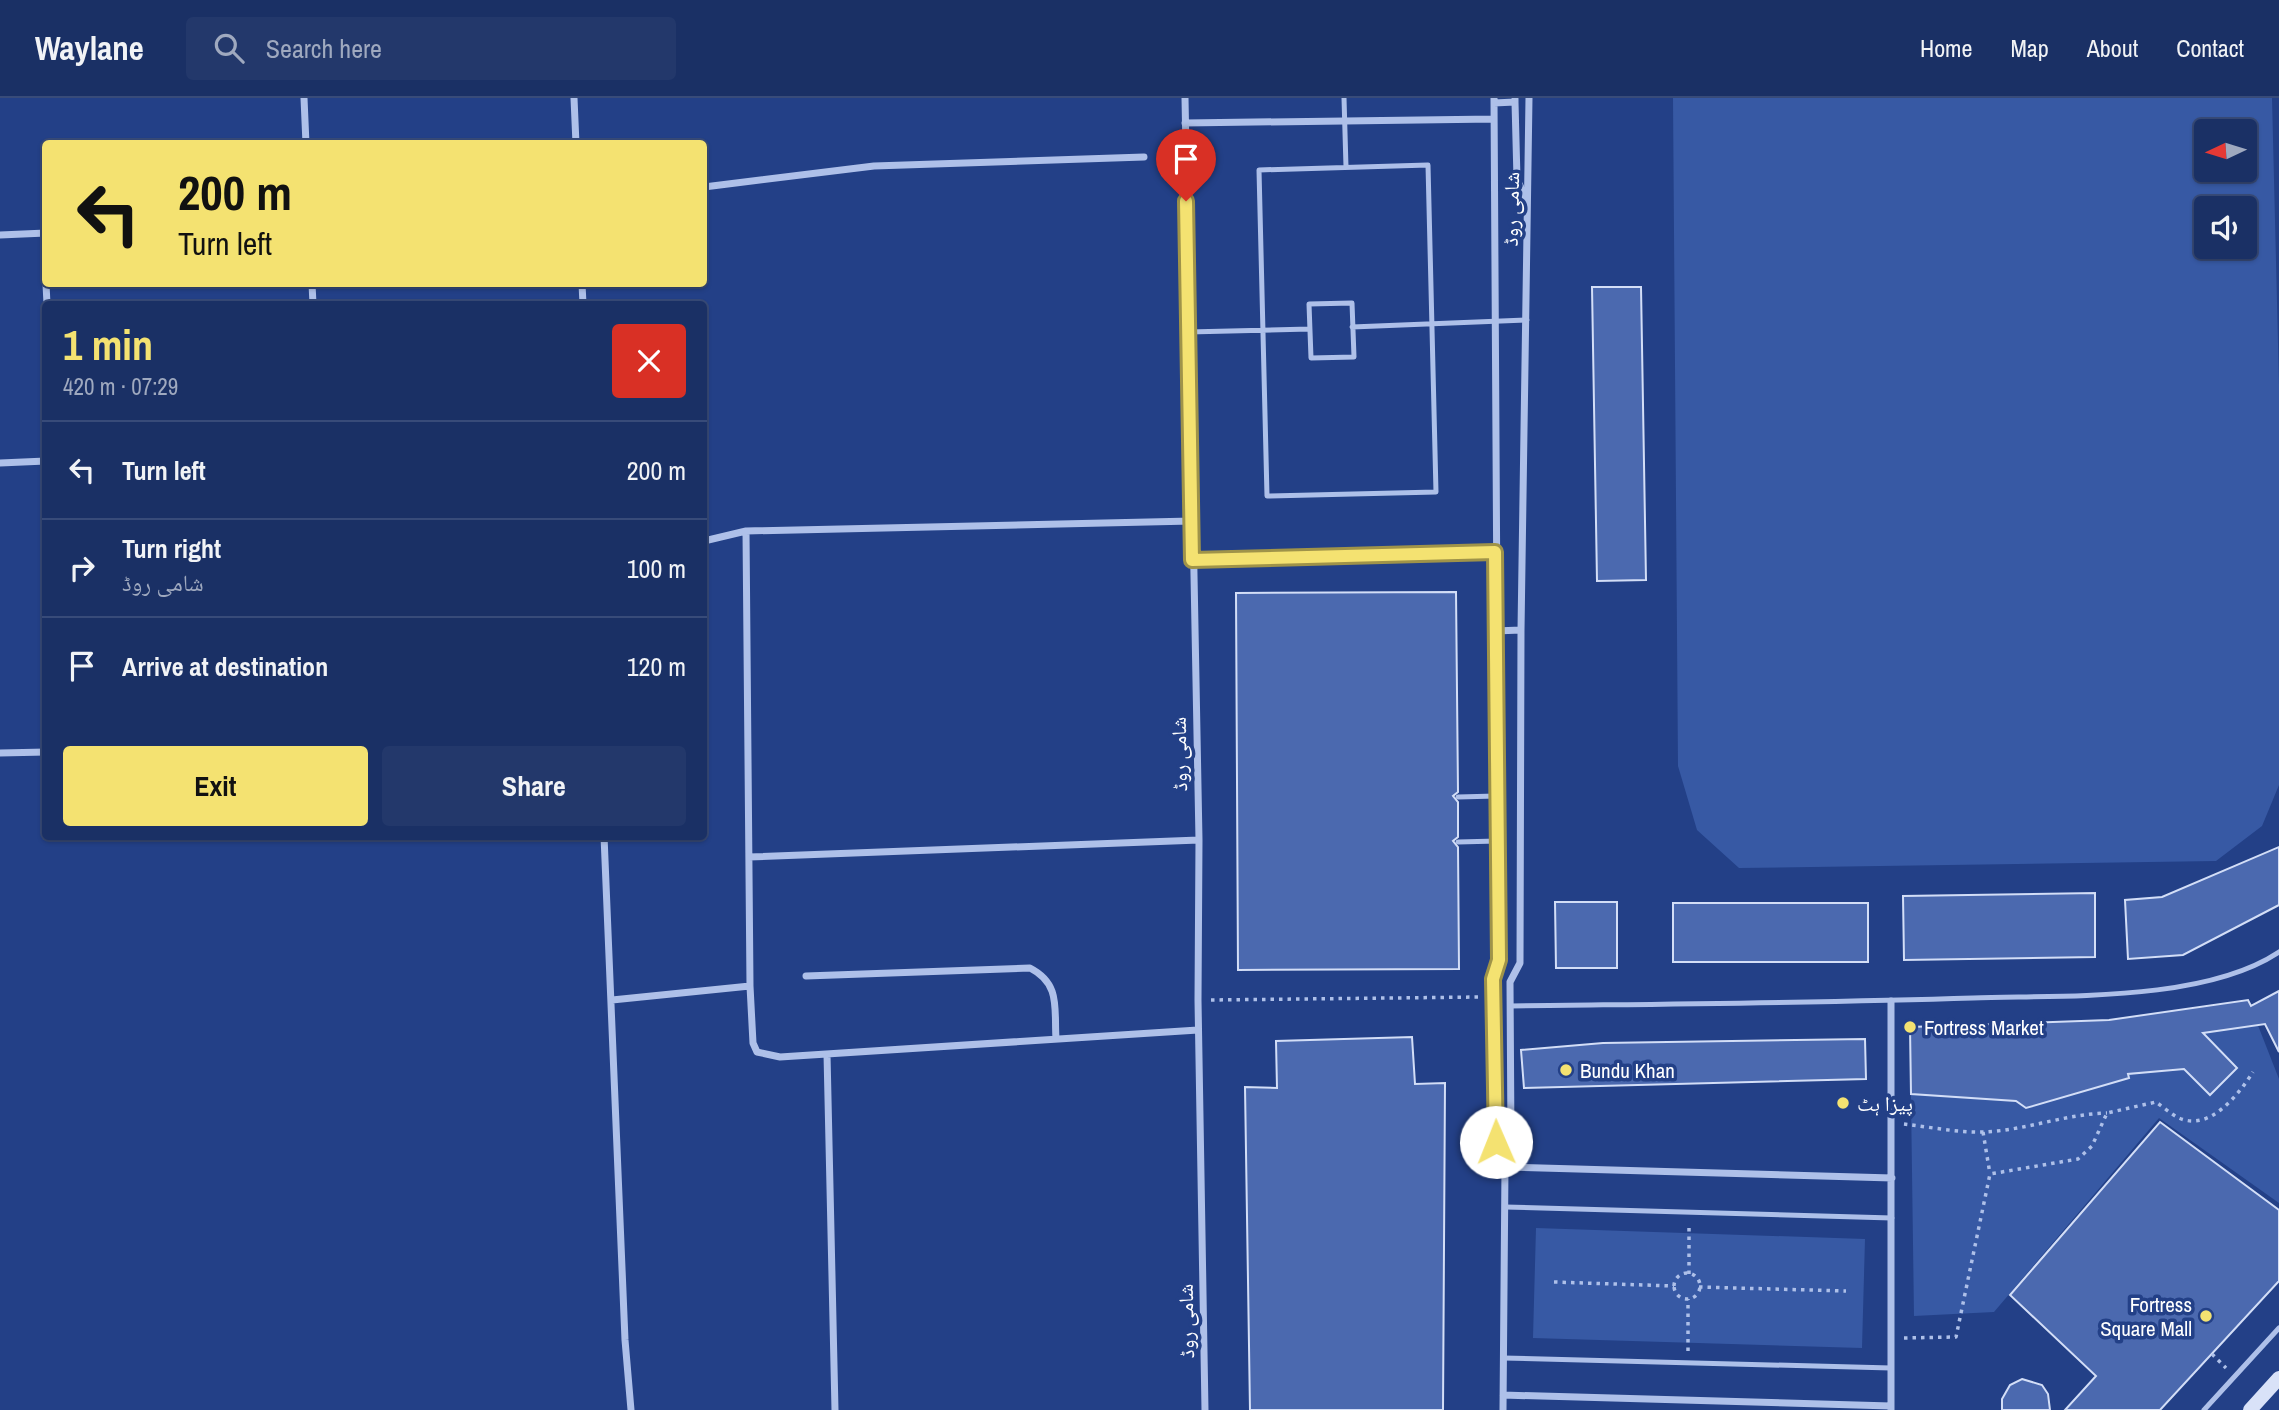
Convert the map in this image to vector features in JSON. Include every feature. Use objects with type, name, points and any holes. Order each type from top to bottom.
[{"type":"main road","points":[[2250,1410],[2279,1378]]},
{"type":"street","points":[[304,98],[306,140]]},
{"type":"street","points":[[574,98],[576,140]]},
{"type":"street","name":"شامی روڈ","points":[[1185,98],[1199,840],[1198,1030],[1205,1410]]},
{"type":"street","name":"شامی روڈ","points":[[1503,1410],[1505,1167],[1511,1140],[1510,982],[1520,963],[1521,630],[1529,98]]},
{"type":"street","name":"شامی روڈ","points":[[1505,1167],[1496,1142],[1493,997],[1493,979],[1499,960],[1494,100],[1515,100]]},
{"type":"street","points":[[1515,100],[1517,179],[1528,205]]},
{"type":"street","points":[[1185,123],[1494,119]]},
{"type":"street","points":[[707,187],[874,166],[1144,157]]},
{"type":"street","points":[[0,235],[42,233]]},
{"type":"street","points":[[0,463],[42,461]]},
{"type":"street","points":[[707,540],[746,531],[1192,521]]},
{"type":"street","points":[[746,531],[750,986],[753,1043],[757,1052],[780,1057],[1198,1030]]},
{"type":"street","points":[[1192,560],[1495,552]]},
{"type":"street","points":[[1495,631],[1521,630]]},
{"type":"street","points":[[0,753],[42,751]]},
{"type":"street","points":[[604,840],[625,1328],[631,1410]]},
{"type":"street","points":[[749,857],[1199,840]]},
{"type":"street","points":[[806,976],[1030,968],[1047,978],[1053,988],[1056,1039]]},
{"type":"street","points":[[612,1000],[750,986]]},
{"type":"street","points":[[1503,1395],[1891,1408],[1891,1001]]},
{"type":"street","points":[[827,1054],[835,1410]]},
{"type":"street","points":[[1505,1167],[1892,1178]]},
{"type":"lane","points":[[1344,98],[1346,167]]},
{"type":"lane","points":[[1427,165],[1432,324],[1436,492],[1267,496],[1259,170],[1427,165]]},
{"type":"lane","points":[[1352,303],[1352,327],[1353,357],[1311,358],[1309,304],[1352,303]]},
{"type":"lane","points":[[1352,327],[1527,320]]},
{"type":"lane","points":[[1188,332],[1310,329]]},
{"type":"lane","points":[[1458,797],[1496,796]]},
{"type":"lane","points":[[1458,842],[1497,841]]},
{"type":"lane","points":[[1510,1006],[1891,1001],[2171,989],[2224,978],[2279,952]]},
{"type":"lane","points":[[1505,1207],[1892,1218]]},
{"type":"lane","points":[[2204,1410],[2279,1328]]},
{"type":"lane","points":[[1503,1358],[1891,1368]]},
{"type":"path","points":[[1198,1000],[1493,997]]},
{"type":"path","points":[[1891,1123],[1983,1132],[2021,1128],[2156,1102],[2180,1119],[2197,1120],[2226,1108],[2253,1072]]},
{"type":"path","points":[[1990,1174],[2078,1159],[2092,1146],[2107,1113]]},
{"type":"path","points":[[1891,1338],[1956,1337],[1990,1174],[1983,1132]]},
{"type":"path","points":[[1689,1274],[1690,1212]]},
{"type":"path","points":[[1689,1274],[1698,1279],[1699,1287],[1697,1294],[1689,1299],[1678,1296],[1674,1286],[1679,1276],[1689,1274]]},
{"type":"path","points":[[1554,1282],[1674,1286]]},
{"type":"path","points":[[1699,1287],[1846,1292]]},
{"type":"path","points":[[1687,1363],[1689,1299]]},
{"type":"path","points":[[2212,1354],[2235,1376]]},
{"type":"shaded area","points":[[1673,98],[2272,98],[2279,384],[2279,785],[2262,826],[2216,861],[1739,868],[1697,830],[1678,766]]},
{"type":"shaded area","points":[[2248,1000],[2279,1079],[2279,1203],[2159,1118],[1994,1312],[1914,1316],[1910,1027],[2109,1020]]},
{"type":"shaded area","points":[[1536,1228],[1865,1239],[1862,1348],[1533,1338]]},
{"type":"building","points":[[1592,287],[1641,287],[1646,580],[1597,581]]},
{"type":"building","points":[[1456,592],[1458,792],[1453,796],[1458,802],[1458,837],[1453,841],[1458,847],[1459,969],[1238,970],[1236,593]]},
{"type":"building","points":[[2279,847],[2279,905],[2183,955],[2128,959],[2125,900],[2162,897]]},
{"type":"building","points":[[2095,893],[2095,957],[1904,960],[1903,896]]},
{"type":"building","points":[[1555,902],[1617,902],[1617,968],[1556,968]]},
{"type":"building","points":[[1673,903],[1868,903],[1868,962],[1673,962]]},
{"type":"building","points":[[2279,991],[2279,1052],[2265,1024],[2203,1033],[2237,1068],[2210,1095],[2184,1069],[2128,1074],[2129,1078],[2026,1108],[2016,1101],[1911,1094],[1910,1027],[2109,1020],[2248,1000],[2251,1006]]},
{"type":"building","points":[[1412,1037],[1415,1084],[1445,1083],[1443,1410],[1250,1410],[1245,1087],[1277,1088],[1276,1041]]},
{"type":"building","points":[[1865,1039],[1866,1079],[1524,1088],[1521,1050],[1603,1043]]},
{"type":"building","points":[[2160,1122],[2279,1210],[2279,1281],[2160,1410],[2065,1410],[2096,1376],[2010,1295]]},
{"type":"building","points":[[2022,1379],[2042,1385],[2048,1394],[2050,1410],[2002,1410],[2002,1399],[2010,1385]]},
{"type":"place","name":"Fortress Market","points":[[1910,1027]]},
{"type":"place","name":"Bundu Khan","points":[[1566,1070]]},
{"type":"place","name":"پیزا ہٹ","points":[[1843,1103]]},
{"type":"place","name":"Fortress Square Mall","points":[[2206,1316]]},
{"type":"route","points":[[1186,201],[1192,560],[1495,552],[1499,960],[1493,979],[1496,1142]]}]
